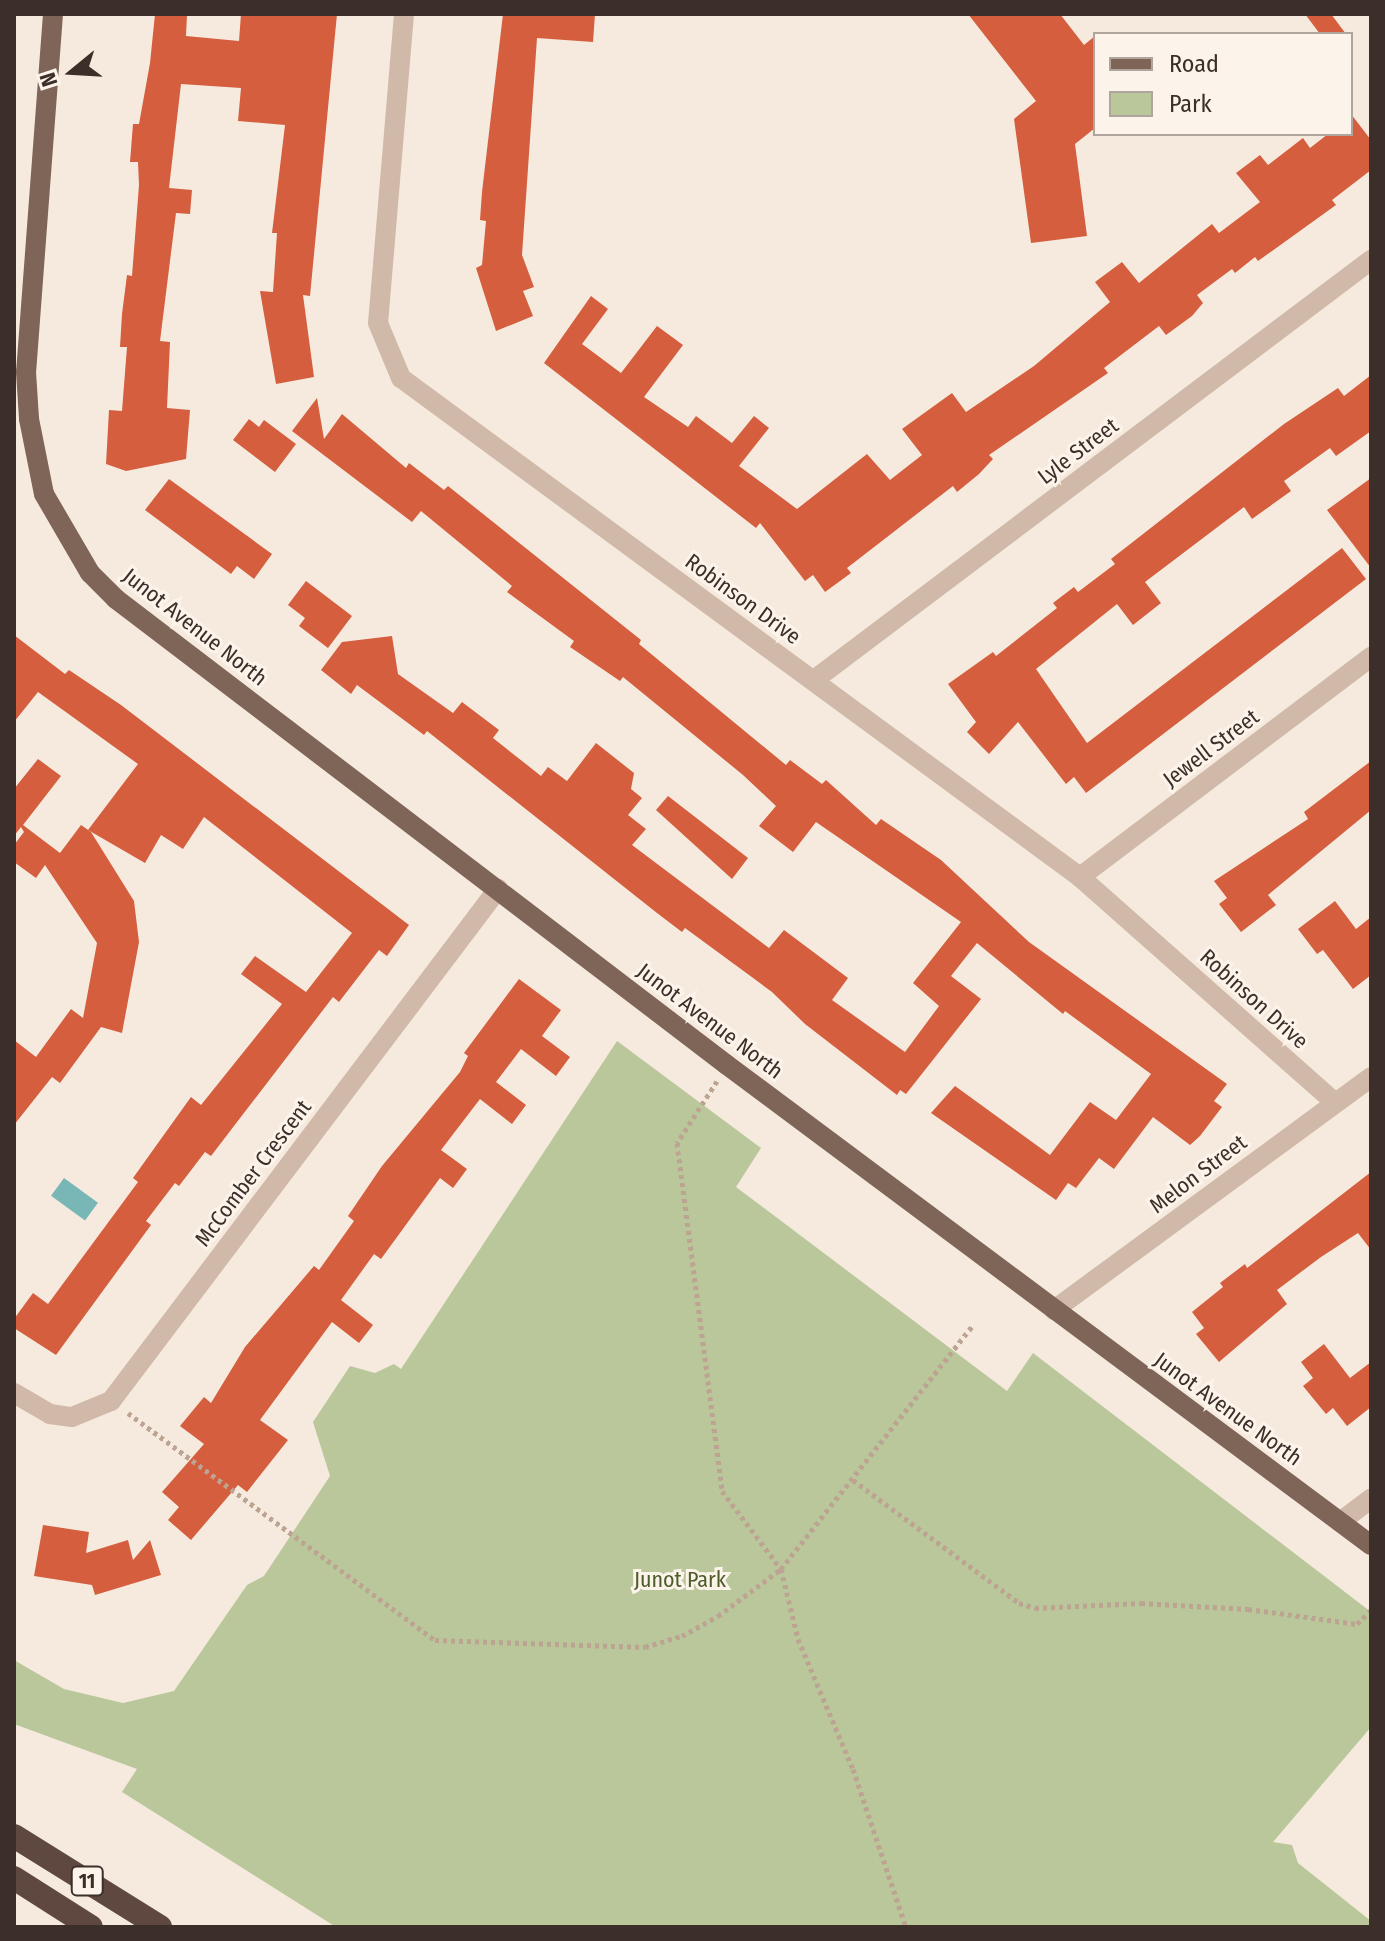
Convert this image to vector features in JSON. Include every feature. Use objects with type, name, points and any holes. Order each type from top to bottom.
[{"type":"highway","name":"11","points":[[14,1836],[160,1927]]},
{"type":"highway","name":"11","points":[[14,1878],[91,1927]]},
{"type":"main road","name":"Junot Avenue North","points":[[53,14],[26,372],[32,446],[51,505],[70,546],[116,599],[727,1065],[1371,1545]]},
{"type":"street","name":"Robinson Drive","points":[[404,14],[378,323],[401,378],[1080,877],[1334,1102]]},
{"type":"street","name":"Lyle Street","points":[[814,680],[1371,260]]},
{"type":"street","name":"Jewell Street","points":[[1080,877],[1371,657]]},
{"type":"street","name":"McComber Crescent","points":[[111,1401],[498,889]]},
{"type":"street","name":"Melon Street","points":[[1054,1310],[1371,1077]]},
{"type":"street","points":[[14,1393],[50,1414],[72,1417],[111,1401]]},
{"type":"street","points":[[1340,1522],[1371,1499]]},
{"type":"path","points":[[727,1065],[677,1143],[722,1491],[781,1569],[798,1639],[853,1769],[906,1927]]},
{"type":"path","points":[[111,1401],[435,1640],[645,1647],[682,1636],[718,1616],[781,1569],[973,1325]]},
{"type":"path","points":[[853,1480],[1019,1603],[1035,1608],[1141,1603],[1248,1609],[1357,1624],[1371,1610]]},
{"type":"green space","name":"Junot Park","points":[[617,1041],[761,1148],[736,1187],[1007,1391],[1033,1353],[1371,1612],[1371,1727],[1273,1842],[1292,1845],[1298,1863],[1371,1921],[1371,1927],[336,1927],[122,1792],[137,1769],[14,1724],[14,1660],[64,1689],[123,1703],[174,1691],[247,1585],[264,1576],[330,1476],[313,1422],[350,1366],[375,1373],[394,1364],[401,1369]]},
{"type":"water","points":[[64,1178],[98,1203],[85,1220],[51,1196]]},
{"type":"building","points":[[155,14],[187,14],[186,36],[239,41],[241,14],[337,14],[310,296],[303,295],[314,377],[276,384],[260,291],[273,292],[277,233],[272,233],[285,125],[238,121],[241,88],[181,84],[169,188],[192,190],[190,214],[176,213],[160,341],[170,342],[167,408],[190,410],[186,459],[126,471],[106,464],[109,410],[122,411],[127,347],[120,347],[122,314],[127,275],[132,276],[139,185],[138,162],[130,162],[133,124],[139,124]]},
{"type":"building","points":[[503,14],[595,14],[593,42],[537,38],[522,255],[534,287],[523,291],[533,316],[496,331],[476,268],[482,265],[486,221],[480,220],[482,192]]},
{"type":"building","points":[[968,14],[1060,14],[1084,45],[1093,38],[1093,130],[1075,144],[1087,236],[1031,243],[1014,119],[1036,101]]},
{"type":"building","points":[[1305,14],[1331,14],[1344,32],[1318,32]]},
{"type":"building","points":[[1353,117],[1371,140],[1371,170],[1332,200],[1336,205],[1258,261],[1255,257],[1235,273],[1232,269],[1197,295],[1203,303],[1192,316],[1166,335],[1159,326],[1104,368],[1108,373],[989,455],[993,459],[979,474],[957,492],[953,486],[847,568],[851,573],[825,592],[813,575],[805,581],[760,523],[756,528],[544,363],[591,296],[608,309],[582,344],[621,373],[657,326],[683,345],[644,397],[688,427],[696,416],[732,443],[754,416],[769,428],[739,466],[797,509],[867,454],[890,480],[922,455],[902,429],[952,393],[966,412],[1034,366],[1110,302],[1095,282],[1122,262],[1139,283],[1212,224],[1219,233],[1260,202],[1236,173],[1260,155],[1268,165],[1303,138],[1310,148],[1325,136],[1353,136]]},
{"type":"building","points":[[1371,375],[1371,431],[1336,456],[1330,448],[1284,481],[1291,491],[1252,519],[1244,507],[1145,582],[1161,603],[1133,625],[1117,604],[1036,669],[1087,743],[1342,548],[1366,579],[1086,793],[1074,777],[1066,784],[1018,722],[989,754],[967,732],[976,722],[948,684],[993,652],[996,656],[1057,608],[1053,603],[1074,587],[1078,592],[1115,564],[1111,559],[1284,424],[1338,388],[1344,396]]},
{"type":"building","points":[[317,398],[324,439],[342,414],[406,468],[409,463],[444,490],[448,486],[641,640],[639,644],[786,765],[790,760],[822,784],[826,780],[876,825],[881,819],[941,860],[1029,942],[1227,1084],[1214,1101],[1222,1107],[1200,1136],[1190,1145],[1153,1117],[1114,1169],[1099,1158],[1076,1188],[1068,1183],[1056,1200],[931,1113],[955,1086],[1050,1155],[1090,1102],[1116,1120],[1151,1074],[1065,1011],[1063,1014],[977,943],[951,976],[981,999],[906,1094],[900,1090],[897,1095],[805,1024],[772,992],[685,928],[682,932],[427,731],[424,735],[357,685],[351,694],[321,670],[342,642],[392,636],[398,674],[453,713],[462,702],[499,730],[493,738],[541,776],[548,767],[567,781],[596,743],[634,773],[631,789],[642,798],[628,815],[646,829],[632,845],[769,948],[784,930],[848,978],[832,1000],[905,1052],[939,1006],[913,983],[961,922],[816,822],[793,852],[759,826],[776,806],[743,775],[623,677],[620,681],[570,647],[574,641],[507,592],[512,586],[421,511],[412,522],[292,431]]},
{"type":"building","points":[[249,419],[259,427],[264,420],[296,444],[275,472],[233,440]]},
{"type":"building","points":[[1371,478],[1371,568],[1327,510]]},
{"type":"building","points":[[169,479],[272,554],[254,579],[237,566],[231,574],[145,510]]},
{"type":"building","points":[[306,581],[352,616],[328,648],[299,626],[305,618],[288,605]]},
{"type":"building","points":[[14,635],[65,674],[69,670],[121,705],[409,925],[387,956],[379,950],[339,1002],[333,997],[211,1156],[205,1152],[179,1186],[175,1183],[146,1221],[151,1225],[56,1355],[14,1328],[14,1319],[33,1293],[48,1304],[138,1182],[133,1178],[191,1097],[201,1105],[282,1004],[241,974],[255,956],[306,992],[352,933],[204,817],[183,849],[161,835],[145,863],[88,830],[138,764],[38,692],[14,722]]},
{"type":"building","points":[[38,759],[61,776],[23,825],[60,853],[81,825],[91,832],[134,901],[139,942],[122,1033],[101,1027],[60,1083],[52,1077],[14,1125],[14,1040],[36,1057],[71,1009],[83,1018],[97,943],[45,865],[36,878],[14,862],[14,845],[24,832],[21,827],[14,836],[14,789]]},
{"type":"building","points":[[1371,761],[1371,810],[1268,895],[1276,905],[1241,932],[1219,904],[1227,898],[1214,881],[1308,819],[1304,812]]},
{"type":"building","points":[[668,796],[748,858],[732,879],[656,810]]},
{"type":"building","points":[[1335,901],[1356,929],[1371,917],[1371,975],[1353,989],[1323,950],[1317,954],[1298,929]]},
{"type":"building","points":[[519,979],[561,1010],[542,1036],[570,1057],[556,1076],[521,1049],[496,1082],[526,1105],[512,1124],[480,1099],[441,1150],[467,1169],[453,1188],[440,1178],[381,1259],[374,1254],[341,1300],[373,1325],[359,1343],[332,1322],[260,1420],[288,1440],[247,1492],[238,1485],[191,1540],[168,1520],[179,1507],[162,1492],[204,1444],[180,1426],[204,1397],[211,1403],[245,1347],[314,1266],[319,1270],[354,1221],[348,1216],[382,1166],[460,1072],[468,1056],[464,1053]]},
{"type":"building","points":[[1371,1172],[1371,1250],[1358,1233],[1321,1257],[1277,1290],[1287,1304],[1219,1362],[1196,1334],[1204,1328],[1192,1312],[1223,1287],[1220,1283],[1245,1264],[1247,1268]]},
{"type":"building","points":[[1324,1344],[1350,1378],[1371,1362],[1371,1407],[1347,1426],[1333,1408],[1326,1414],[1303,1386],[1313,1378],[1301,1362]]},
{"type":"building","points":[[43,1525],[89,1532],[86,1553],[128,1540],[133,1560],[150,1540],[161,1575],[95,1595],[92,1585],[34,1576]]}]
